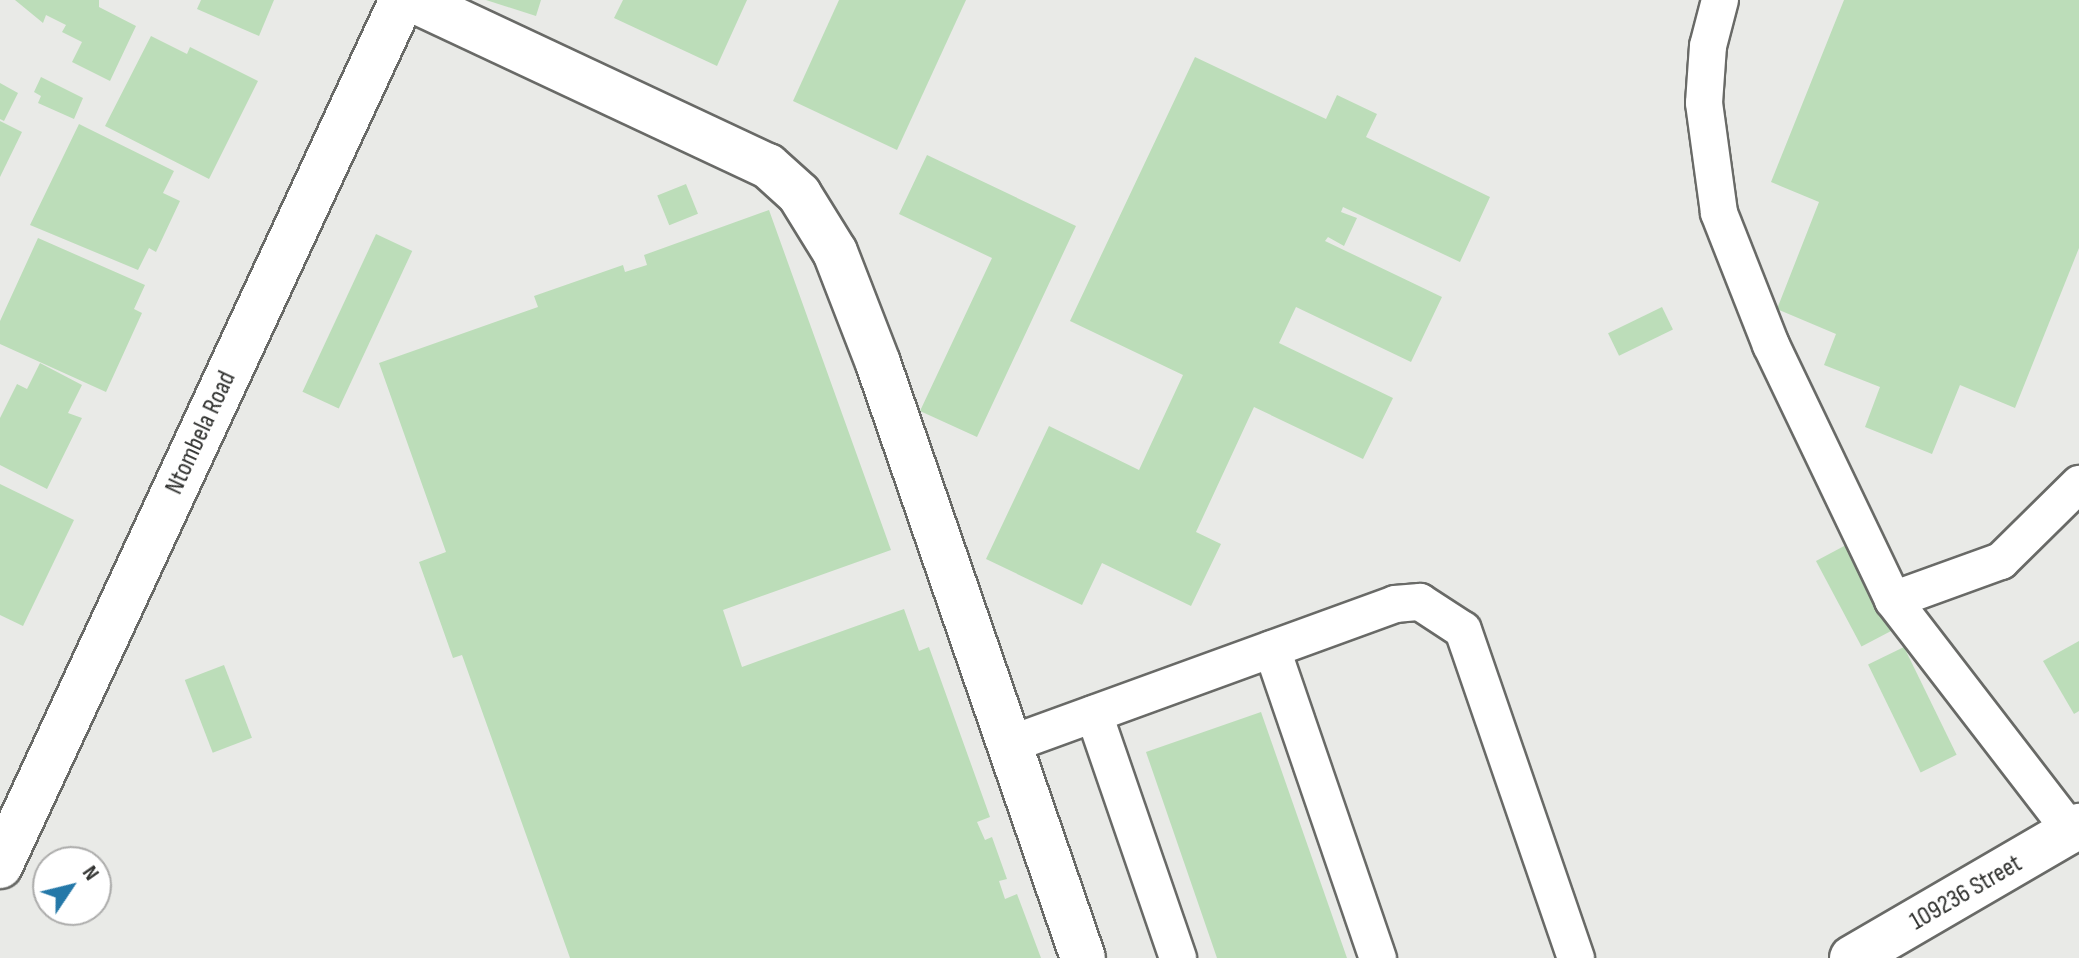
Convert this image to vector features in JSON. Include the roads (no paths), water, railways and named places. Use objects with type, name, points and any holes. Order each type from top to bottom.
[{"type":"street","name":"Ntombela Road","points":[[0,866],[402,0]]},
{"type":"street","points":[[413,0],[768,166],[799,194],[835,252],[878,363],[1083,958]]},
{"type":"street","name":"109236 Street","points":[[1852,958],[2075,829]]},
{"type":"lane","points":[[1720,0],[1708,46],[1704,103],[1719,213],[1771,345],[1893,600],[2075,829]]},
{"type":"lane","points":[[1893,600],[2001,561],[2079,484]]},
{"type":"lane","points":[[1008,745],[1395,604],[1429,605],[1463,630],[1576,958]]},
{"type":"lane","points":[[1272,649],[1378,958]]},
{"type":"lane","points":[[1094,714],[1178,958]]}]
